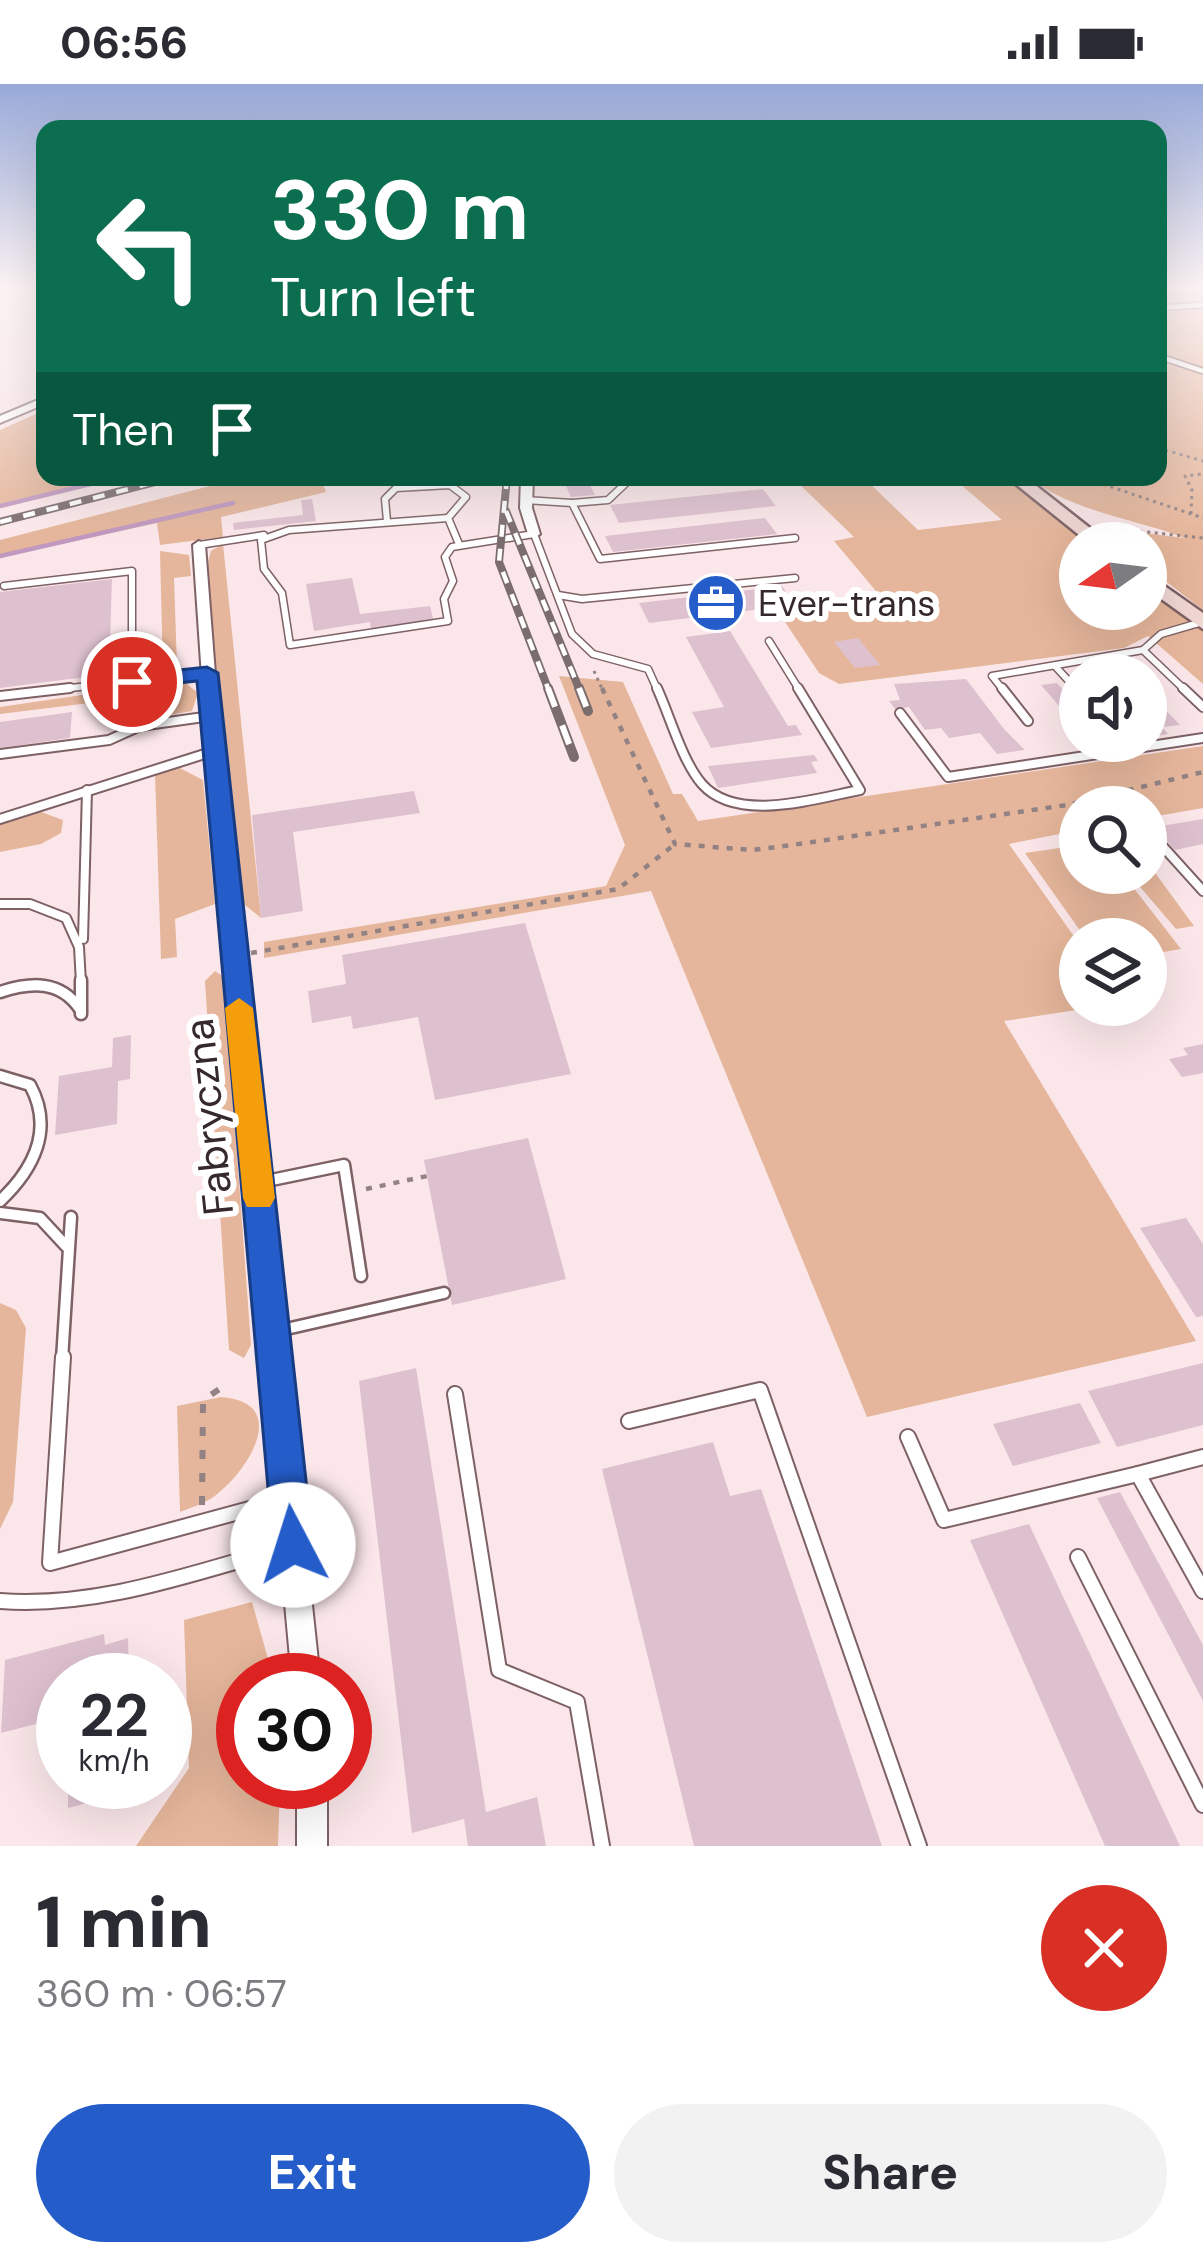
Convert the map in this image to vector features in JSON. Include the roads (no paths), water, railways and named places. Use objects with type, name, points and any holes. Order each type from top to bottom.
[{"type":"main road","points":[[1026,486],[1072,522]]},
{"type":"main road","points":[[1167,596],[1202,623]]},
{"type":"street","points":[[0,421],[36,404]]},
{"type":"street","points":[[527,486],[534,534]]},
{"type":"street","name":"Fabryczna","points":[[199,545],[214,752],[303,1653]]},
{"type":"street","points":[[312,1809],[312,1846]]},
{"type":"lane","points":[[387,520],[387,495],[415,486]]},
{"type":"lane","points":[[199,545],[387,520],[448,518],[466,502],[465,494],[452,486]]},
{"type":"lane","points":[[526,500],[608,500],[623,486]]},
{"type":"lane","points":[[572,503],[600,559],[795,538]]},
{"type":"lane","points":[[448,518],[459,544]]},
{"type":"lane","points":[[269,534],[261,540],[260,556],[282,593],[290,645],[448,621],[444,599],[453,581],[446,557],[459,544],[534,534],[583,648],[648,670],[702,784],[716,795],[753,805],[860,790],[769,641]]},
{"type":"lane","points":[[4,586],[132,571],[132,682]]},
{"type":"lane","points":[[558,595],[582,599],[795,578]]},
{"type":"lane","points":[[1028,721],[992,676],[1143,650],[1162,634],[1202,623]]},
{"type":"lane","points":[[1143,650],[1203,707]]},
{"type":"lane","points":[[1055,666],[1059,670]]},
{"type":"lane","points":[[0,696],[207,673]]},
{"type":"lane","points":[[900,712],[948,777],[1059,760]]},
{"type":"lane","points":[[0,754],[109,740],[140,726],[212,716]]},
{"type":"lane","points":[[1167,743],[1203,737]]},
{"type":"lane","points":[[0,819],[214,752]]},
{"type":"lane","points":[[0,992],[53,986],[73,997],[81,1014],[86,790]]},
{"type":"lane","points":[[1167,851],[1203,891]]},
{"type":"lane","points":[[0,904],[24,903],[62,914],[77,927],[83,945]]},
{"type":"lane","points":[[0,1076],[30,1085],[41,1113],[35,1157],[0,1201]]},
{"type":"lane","points":[[257,1183],[344,1166],[361,1276]]},
{"type":"lane","points":[[0,1213],[40,1218],[61,1235],[69,1251]]},
{"type":"lane","points":[[71,1217],[50,1563],[289,1499]]},
{"type":"lane","points":[[273,1332],[444,1293]]},
{"type":"lane","points":[[629,1421],[760,1390],[919,1846]]},
{"type":"lane","points":[[455,1394],[499,1670],[577,1702],[602,1846]]},
{"type":"lane","points":[[908,1437],[944,1520],[1203,1457]]},
{"type":"lane","points":[[1138,1474],[1203,1591]]},
{"type":"lane","points":[[0,1601],[49,1606],[293,1545]]},
{"type":"lane","points":[[1078,1557],[1203,1805]]},
{"type":"waterway","points":[[0,506],[82,486]]},
{"type":"waterway","points":[[0,556],[233,503]]},
{"type":"railway","points":[[0,522],[140,486]]},
{"type":"railway","points":[[506,486],[499,562],[549,691]]},
{"type":"railway","points":[[506,511],[580,691]]},
{"type":"railway","points":[[548,688],[574,757]]},
{"type":"railway","points":[[579,688],[588,711]]},
{"type":"place","name":"Ever-trans","points":[[716,603]]}]
